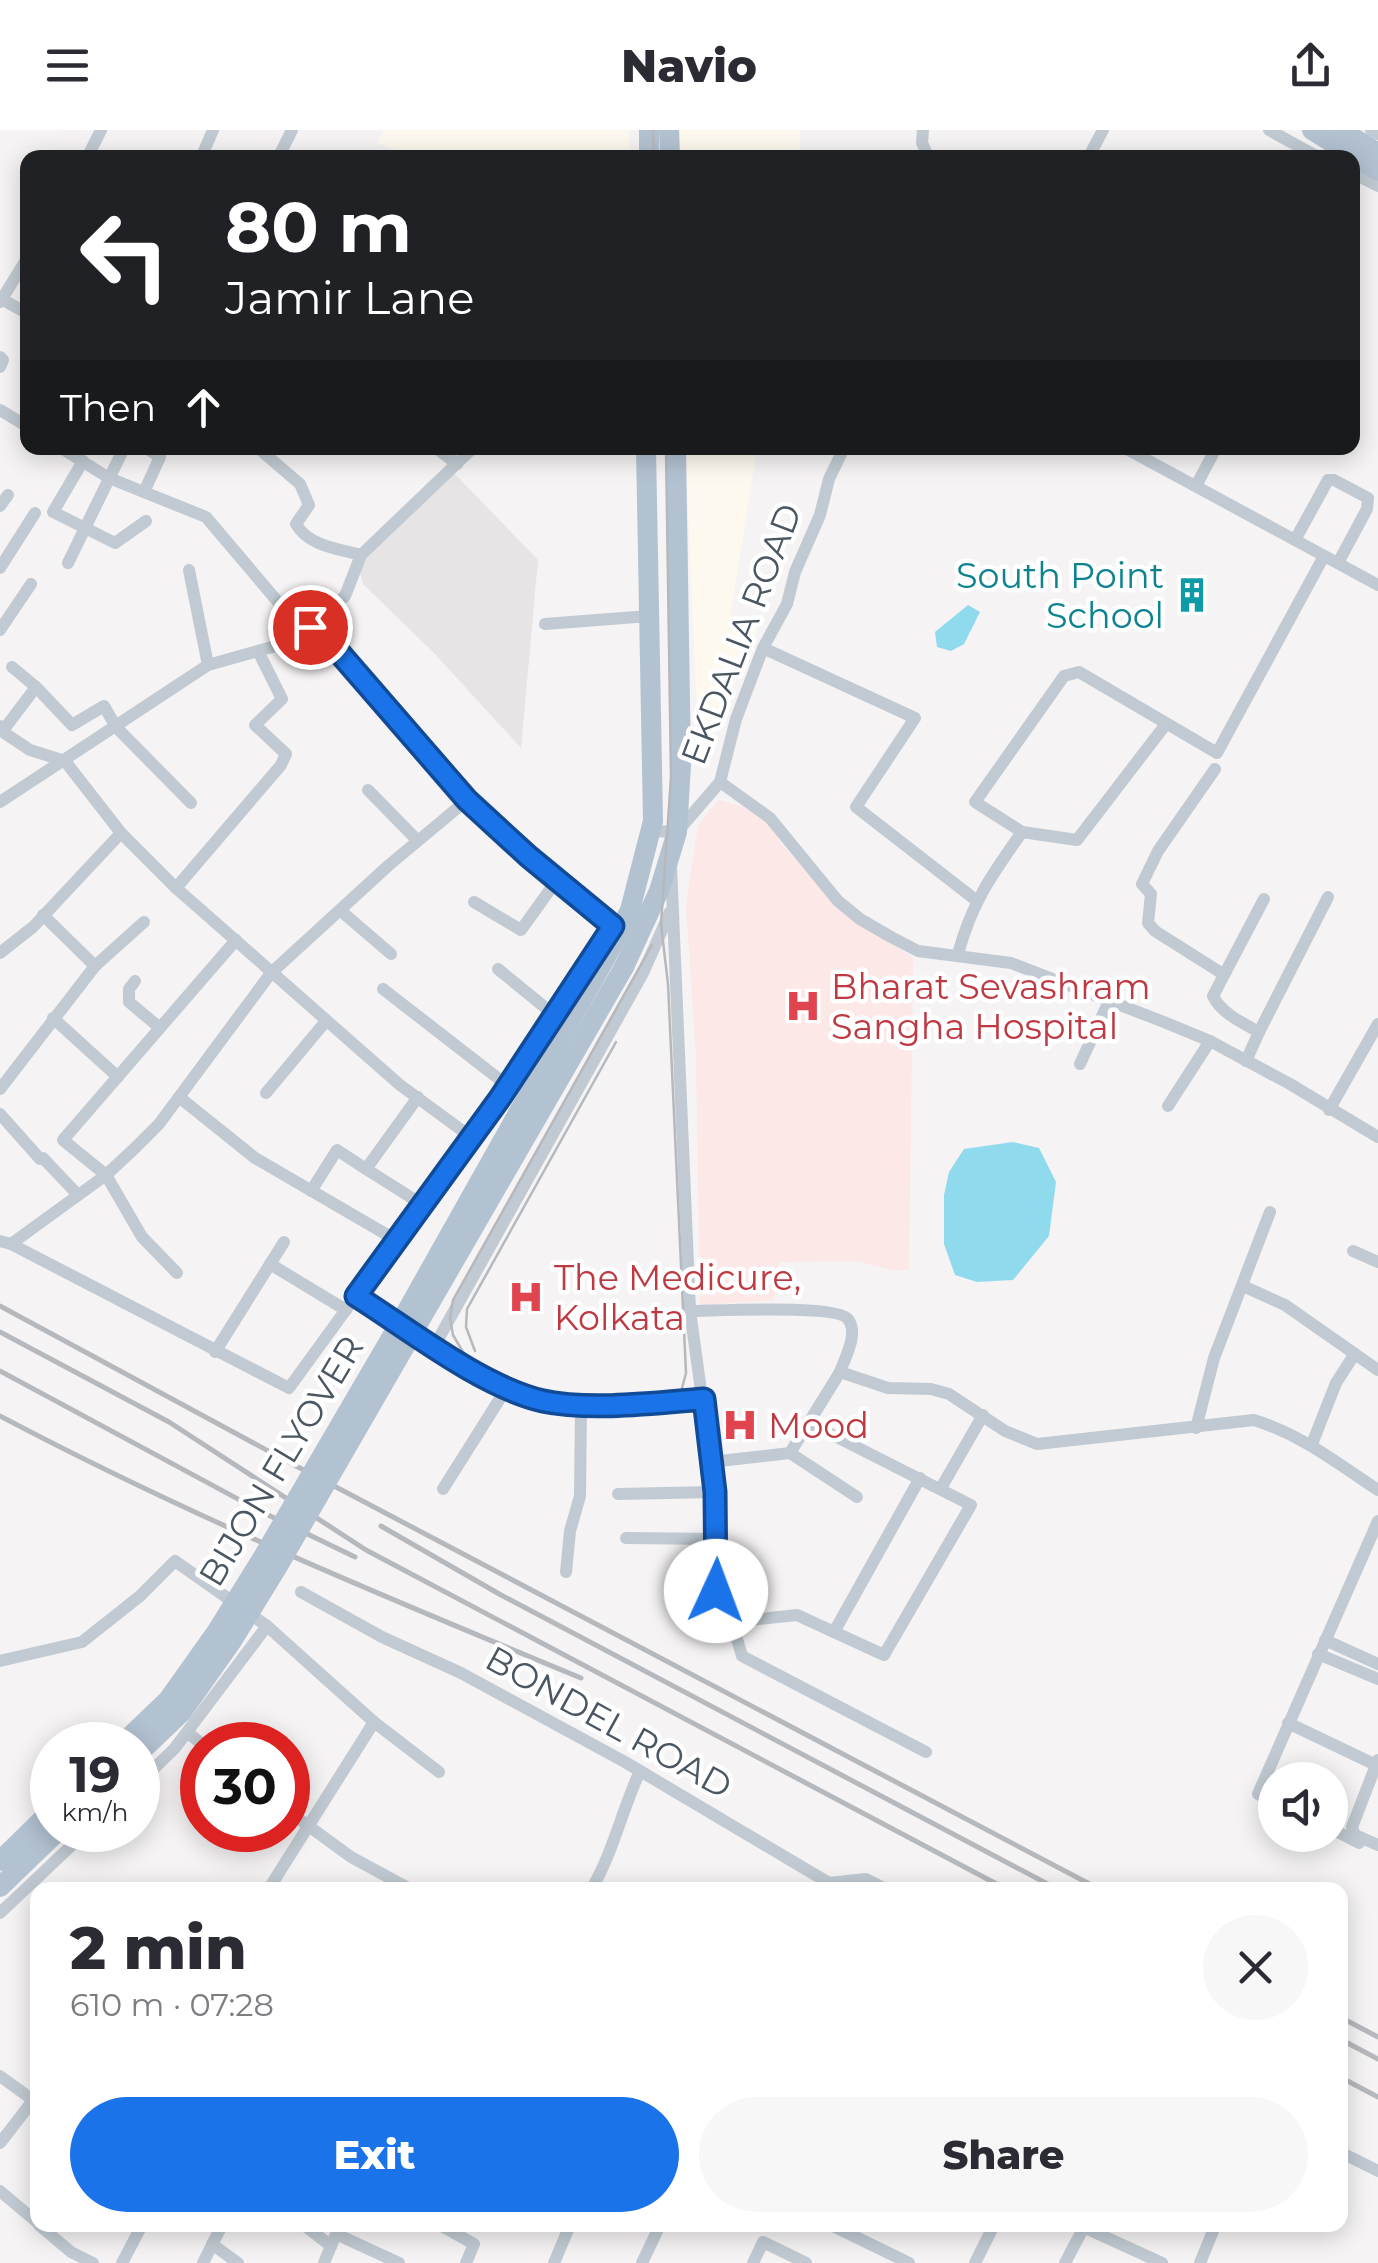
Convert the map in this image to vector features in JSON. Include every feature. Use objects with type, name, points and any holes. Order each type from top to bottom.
[{"type":"main road","points":[[1341,130],[1369,150],[1378,172]]},
{"type":"main road","points":[[1305,146],[1369,150]]},
{"type":"main road","points":[[623,934],[653,826],[646,455]]},
{"type":"main road","points":[[623,934],[659,891],[677,832],[681,765],[676,455]]},
{"type":"main road","name":"BIJON FLYOVER","points":[[160,1733],[182,1712],[260,1596],[327,1486],[615,962],[623,934]]},
{"type":"main road","name":"BIJON FLYOVER","points":[[145,1722],[168,1700],[245,1586],[615,962]]},
{"type":"main road","points":[[0,1860],[30,1831]]},
{"type":"main road","points":[[0,1887],[36,1852]]},
{"type":"street","points":[[1268,130],[1305,146]]},
{"type":"street","points":[[1369,150],[1378,186]]},
{"type":"street","points":[[0,300],[20,269]]},
{"type":"street","points":[[0,358],[0,366]]},
{"type":"street","points":[[72,455],[109,478],[206,517],[289,615],[330,642],[467,800],[623,934],[553,1014],[508,1086],[289,1388],[6,1242],[106,1175],[159,1124],[271,973],[417,840],[467,800]]},
{"type":"street","points":[[68,563],[120,455]]},
{"type":"street","points":[[144,492],[160,457],[157,455]]},
{"type":"street","points":[[266,455],[300,484],[309,504],[296,524],[301,532],[327,546],[361,555]]},
{"type":"street","points":[[445,455],[457,464]]},
{"type":"street","points":[[0,802],[208,665],[280,646],[310,627],[346,596],[361,555],[467,455]]},
{"type":"street","name":"EKDALIA ROAD","points":[[677,832],[720,782],[736,719],[764,648],[787,604],[795,572],[820,515],[828,480],[840,455]]},
{"type":"street","points":[[1138,455],[1378,585]]},
{"type":"street","points":[[1196,486],[1212,455]]},
{"type":"street","points":[[83,462],[53,512],[115,543],[146,520]]},
{"type":"street","points":[[1296,540],[1328,480],[1368,498],[1367,510],[1338,563]]},
{"type":"street","points":[[0,568],[35,512]]},
{"type":"street","points":[[1166,724],[1078,840],[1022,832],[975,802],[1064,676],[1079,672],[1217,753],[1324,556]]},
{"type":"street","points":[[189,570],[208,665]]},
{"type":"street","points":[[0,630],[31,584]]},
{"type":"street","points":[[546,624],[649,616]]},
{"type":"street","points":[[764,648],[915,718],[856,807],[977,901]]},
{"type":"street","points":[[176,888],[286,754],[254,725],[282,699],[258,651]]},
{"type":"street","points":[[12,667],[72,725],[104,706],[116,727],[191,803]]},
{"type":"street","points":[[0,728],[6,728],[36,687]]},
{"type":"street","points":[[0,728],[30,750],[65,761],[121,833],[176,888],[326,1021],[470,1137]]},
{"type":"street","points":[[1215,769],[1158,851],[1142,884],[1151,894],[1148,923],[1155,931],[1223,974]]},
{"type":"street","points":[[720,782],[770,818],[828,890],[860,919],[918,950],[1011,963],[1210,1041],[1378,1138]]},
{"type":"street","points":[[368,790],[417,840]]},
{"type":"street","points":[[653,826],[677,832]]},
{"type":"street","points":[[958,954],[978,894],[1022,832]]},
{"type":"street","points":[[0,953],[43,915],[121,833]]},
{"type":"street","points":[[670,854],[690,1311],[704,1399],[718,1538],[714,1612],[732,1622],[797,1615],[884,1655],[971,1505],[807,1422]]},
{"type":"street","points":[[474,902],[521,930],[556,880]]},
{"type":"street","points":[[1246,1060],[1328,897]]},
{"type":"street","points":[[1259,1032],[1217,1005],[1213,996],[1264,899]]},
{"type":"street","points":[[436,1346],[643,973],[673,906]]},
{"type":"street","points":[[341,911],[391,954]]},
{"type":"street","points":[[43,915],[95,966]]},
{"type":"street","points":[[0,1089],[95,966],[144,922]]},
{"type":"street","points":[[177,1272],[142,1237],[106,1175],[63,1140],[236,940]]},
{"type":"street","points":[[498,969],[553,1014]]},
{"type":"street","points":[[135,982],[129,989],[129,1002],[160,1028]]},
{"type":"street","points":[[383,990],[508,1086]]},
{"type":"street","points":[[1080,1064],[1110,1000]]},
{"type":"street","points":[[52,1018],[118,1077]]},
{"type":"street","points":[[266,1093],[326,1021]]},
{"type":"street","points":[[1329,1110],[1378,1024]]},
{"type":"street","points":[[1168,1106],[1210,1041]]},
{"type":"street","points":[[179,1097],[255,1158],[396,1240]]},
{"type":"street","points":[[366,1170],[418,1098]]},
{"type":"street","points":[[0,1114],[78,1195]]},
{"type":"street","points":[[312,1190],[337,1150],[422,1205]]},
{"type":"street","points":[[1196,1428],[1214,1358],[1270,1212]]},
{"type":"street","points":[[215,1352],[284,1242]]},
{"type":"street","points":[[1353,1251],[1378,1262]]},
{"type":"street","points":[[270,1264],[346,1310]]},
{"type":"street","points":[[1244,1286],[1285,1306],[1378,1370]]},
{"type":"street","points":[[356,1296],[506,1389],[545,1401],[581,1404],[704,1399]]},
{"type":"street","points":[[690,1311],[817,1310],[844,1315],[850,1320],[853,1334],[840,1372],[790,1453]]},
{"type":"street","points":[[1312,1444],[1336,1383],[1354,1355]]},
{"type":"street","points":[[840,1372],[888,1388],[932,1389],[949,1394],[1005,1431],[1037,1444],[1254,1420],[1312,1444],[1378,1490]]},
{"type":"street","points":[[443,1489],[506,1389]]},
{"type":"street","points":[[566,1572],[570,1531],[580,1496],[581,1404]]},
{"type":"street","points":[[941,1488],[982,1415]]},
{"type":"street","points":[[711,1462],[790,1453],[857,1496]]},
{"type":"street","points":[[834,1632],[920,1478]]},
{"type":"street","points":[[618,1494],[715,1492]]},
{"type":"street","points":[[1272,1762],[1378,1521]]},
{"type":"street","points":[[626,1538],[718,1538]]},
{"type":"street","points":[[0,1661],[82,1642],[140,1596],[174,1561],[266,1626],[374,1722],[439,1772]]},
{"type":"street","name":"BONDEL ROAD","points":[[302,1592],[382,1637],[461,1672],[640,1771],[827,1882]]},
{"type":"street","points":[[732,1622],[742,1656],[926,1752]]},
{"type":"street","points":[[194,1722],[266,1626]]},
{"type":"street","points":[[1321,1647],[1378,1664]]},
{"type":"street","points":[[1321,1647],[1378,1679]]},
{"type":"street","points":[[310,1821],[374,1722]]},
{"type":"street","points":[[1288,1723],[1377,1763],[1352,1827],[1356,1836],[1378,1849]]},
{"type":"street","points":[[160,1763],[180,1742]]},
{"type":"street","points":[[596,1882],[640,1771]]},
{"type":"street","points":[[310,1828],[398,1882]]},
{"type":"street","points":[[1348,1836],[1378,1849]]},
{"type":"street","points":[[33,1882],[65,1852]]},
{"type":"street","points":[[273,1882],[291,1852]]},
{"type":"street","name":"BONDEL ROAD","points":[[838,1882],[872,1882]]},
{"type":"street","points":[[0,1913],[30,1885]]},
{"type":"street","points":[[0,2076],[30,2094]]},
{"type":"street","points":[[0,2144],[30,2105]]},
{"type":"street","points":[[1348,2156],[1378,2171]]},
{"type":"street","points":[[0,2191],[30,2217]]},
{"type":"street","points":[[47,2232],[71,2252],[93,2263]]},
{"type":"street","points":[[122,2263],[138,2232]]},
{"type":"street","points":[[202,2263],[218,2232]]},
{"type":"street","points":[[313,2232],[332,2246]]},
{"type":"street","points":[[453,2232],[474,2244],[466,2263]]},
{"type":"street","points":[[554,2263],[567,2232]]},
{"type":"street","points":[[642,2263],[657,2232]]},
{"type":"street","points":[[753,2263],[764,2232]]},
{"type":"street","points":[[845,2232],[909,2263]]},
{"type":"street","points":[[975,2263],[990,2232]]},
{"type":"street","points":[[1065,2263],[1079,2232]]},
{"type":"street","points":[[1092,2232],[1133,2257],[1162,2263]]},
{"type":"street","points":[[1200,2263],[1213,2232]]},
{"type":"street","points":[[324,2263],[336,2234],[399,2263]]},
{"type":"street","points":[[763,2242],[806,2263]]},
{"type":"street","points":[[212,2244],[238,2263]]},
{"type":"street","points":[[60,2263],[71,2252]]},
{"type":"shaded area","points":[[384,130],[629,130],[629,150],[396,150],[377,143]]},
{"type":"shaded area","points":[[680,130],[800,130],[800,150],[680,150]]},
{"type":"shaded area","points":[[685,455],[756,455],[730,619],[760,623],[741,670],[699,751]]},
{"type":"shaded area","points":[[452,471],[538,560],[521,748],[434,653],[363,584],[355,554]]},
{"type":"shaded area","name":"Bharat Sevashram Sangha Hospital","points":[[718,800],[741,806],[770,823],[782,845],[855,922],[913,957],[909,1270],[856,1261],[779,1262],[774,1300],[700,1305],[696,1055],[686,905],[698,826]]},
{"type":"water","points":[[968,605],[980,612],[964,644],[951,651],[937,647],[935,632]]},
{"type":"water","points":[[1013,1142],[1039,1148],[1056,1182],[1049,1236],[1013,1280],[977,1282],[955,1275],[944,1244],[944,1195],[949,1172],[964,1149]]},
{"type":"tram line","points":[[653,130],[654,150]]},
{"type":"tram line","points":[[652,945],[453,1300],[453,1335],[463,1352],[514,1395],[555,1413],[659,1411],[680,1396],[686,1373],[668,984],[661,924],[671,777],[666,455]]},
{"type":"tram line","points":[[475,1351],[466,1327],[467,1309],[616,1042]]},
{"type":"railway","points":[[0,1306],[1086,1882]]},
{"type":"railway","points":[[0,1332],[169,1422],[366,1550],[993,1882]]},
{"type":"railway","points":[[0,1371],[262,1512],[355,1557]]},
{"type":"railway","points":[[0,1416],[215,1521],[581,1678]]},
{"type":"railway","points":[[381,1526],[501,1595],[1044,1882]]},
{"type":"railway","points":[[1348,2021],[1378,2037]]},
{"type":"railway","points":[[1348,2043],[1378,2059]]},
{"type":"railway","points":[[1348,2081],[1378,2097]]},
{"type":"place","name":"South Point School","points":[[1192,595]]},
{"type":"place","name":"Bharat Sevashram Sangha Hospital","points":[[803,1006]]},
{"type":"place","name":"The Medicure, Kolkata","points":[[526,1297]]},
{"type":"place","name":"Mood","points":[[740,1425]]},
{"type":"route","points":[[310,627],[330,642],[467,800],[613,926],[500,1098],[356,1296],[475,1372],[506,1389],[545,1401],[581,1404],[704,1399],[718,1538],[716,1591]]}]
